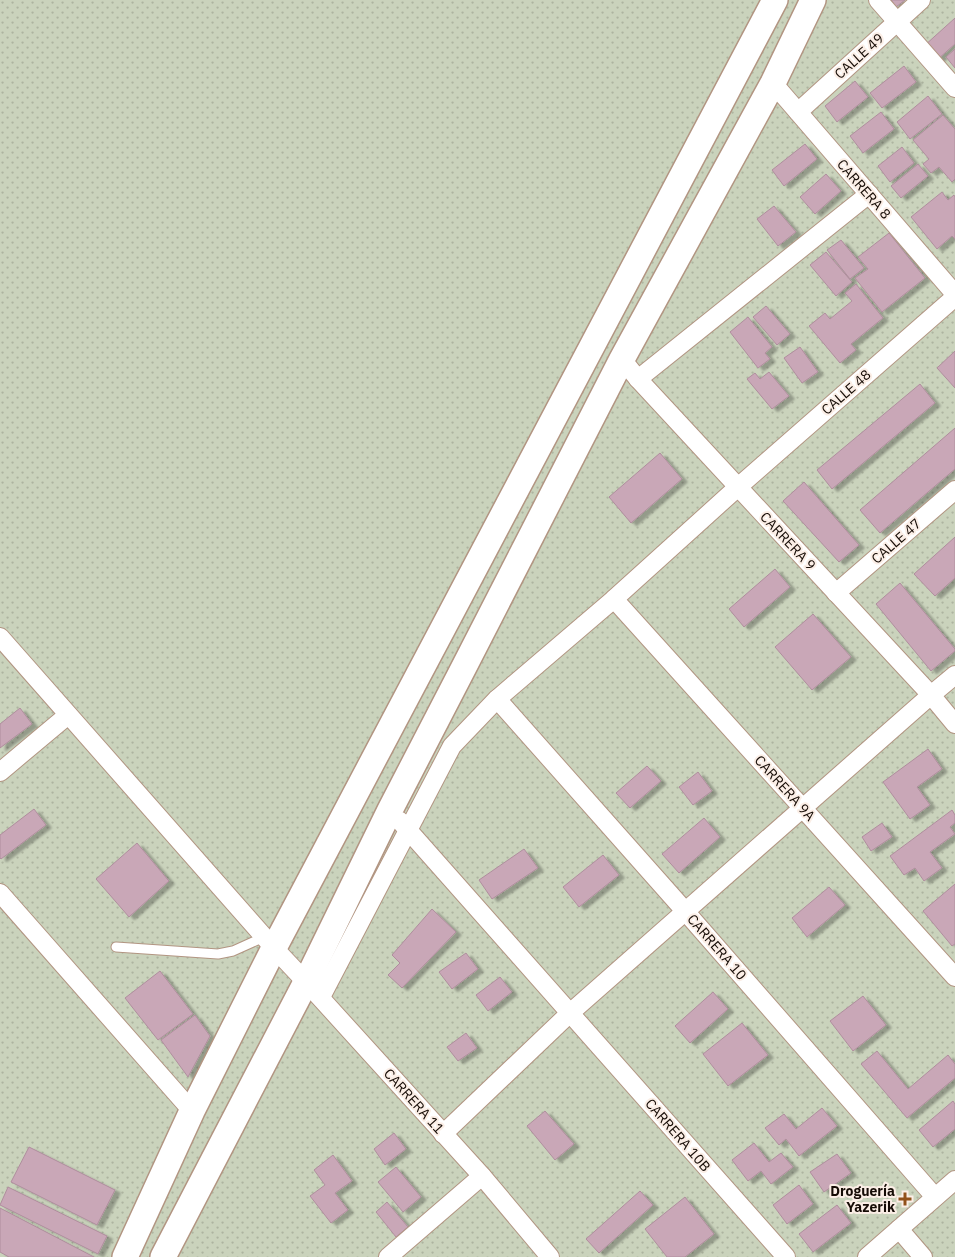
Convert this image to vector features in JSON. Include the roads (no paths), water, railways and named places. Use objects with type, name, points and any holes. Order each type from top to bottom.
[{"type":"main road","points":[[125,1257],[269,943],[775,0]]},
{"type":"main road","points":[[163,1257],[314,989],[390,810],[622,359],[773,83],[814,0]]},
{"type":"street","points":[[878,0],[955,88]]},
{"type":"street","name":"CALLE 49","points":[[798,112],[920,0]]},
{"type":"street","name":"CARRERA 8","points":[[773,83],[955,296]]},
{"type":"street","points":[[638,379],[869,194]]},
{"type":"street","name":"CALLE 48","points":[[314,989],[407,830],[452,746],[497,698],[614,599],[955,296]]},
{"type":"street","name":"CARRERA 9","points":[[622,359],[638,379],[931,695],[955,724]]},
{"type":"street","name":"CALLE 47","points":[[836,593],[955,490]]},
{"type":"street","name":"CARRERA 9A","points":[[614,599],[955,977]]},
{"type":"street","name":"CARRERA 11","points":[[0,637],[269,943],[314,989],[482,1176],[550,1257]]},
{"type":"street","points":[[443,1134],[570,1013],[955,675]]},
{"type":"street","name":"CARRERA 10","points":[[497,698],[935,1197]]},
{"type":"street","points":[[0,772],[68,714]]},
{"type":"street","name":"CARRERA 10B","points":[[390,810],[786,1257]]},
{"type":"street","points":[[0,893],[192,1111]]},
{"type":"street","points":[[388,1257],[482,1176]]},
{"type":"street","points":[[867,1257],[955,1180]]},
{"type":"street","points":[[899,1229],[923,1257]]},
{"type":"lane","points":[[116,947],[218,954],[269,943]]},
{"type":"place","name":"Droguería Yazerik","points":[[905,1199]]}]
